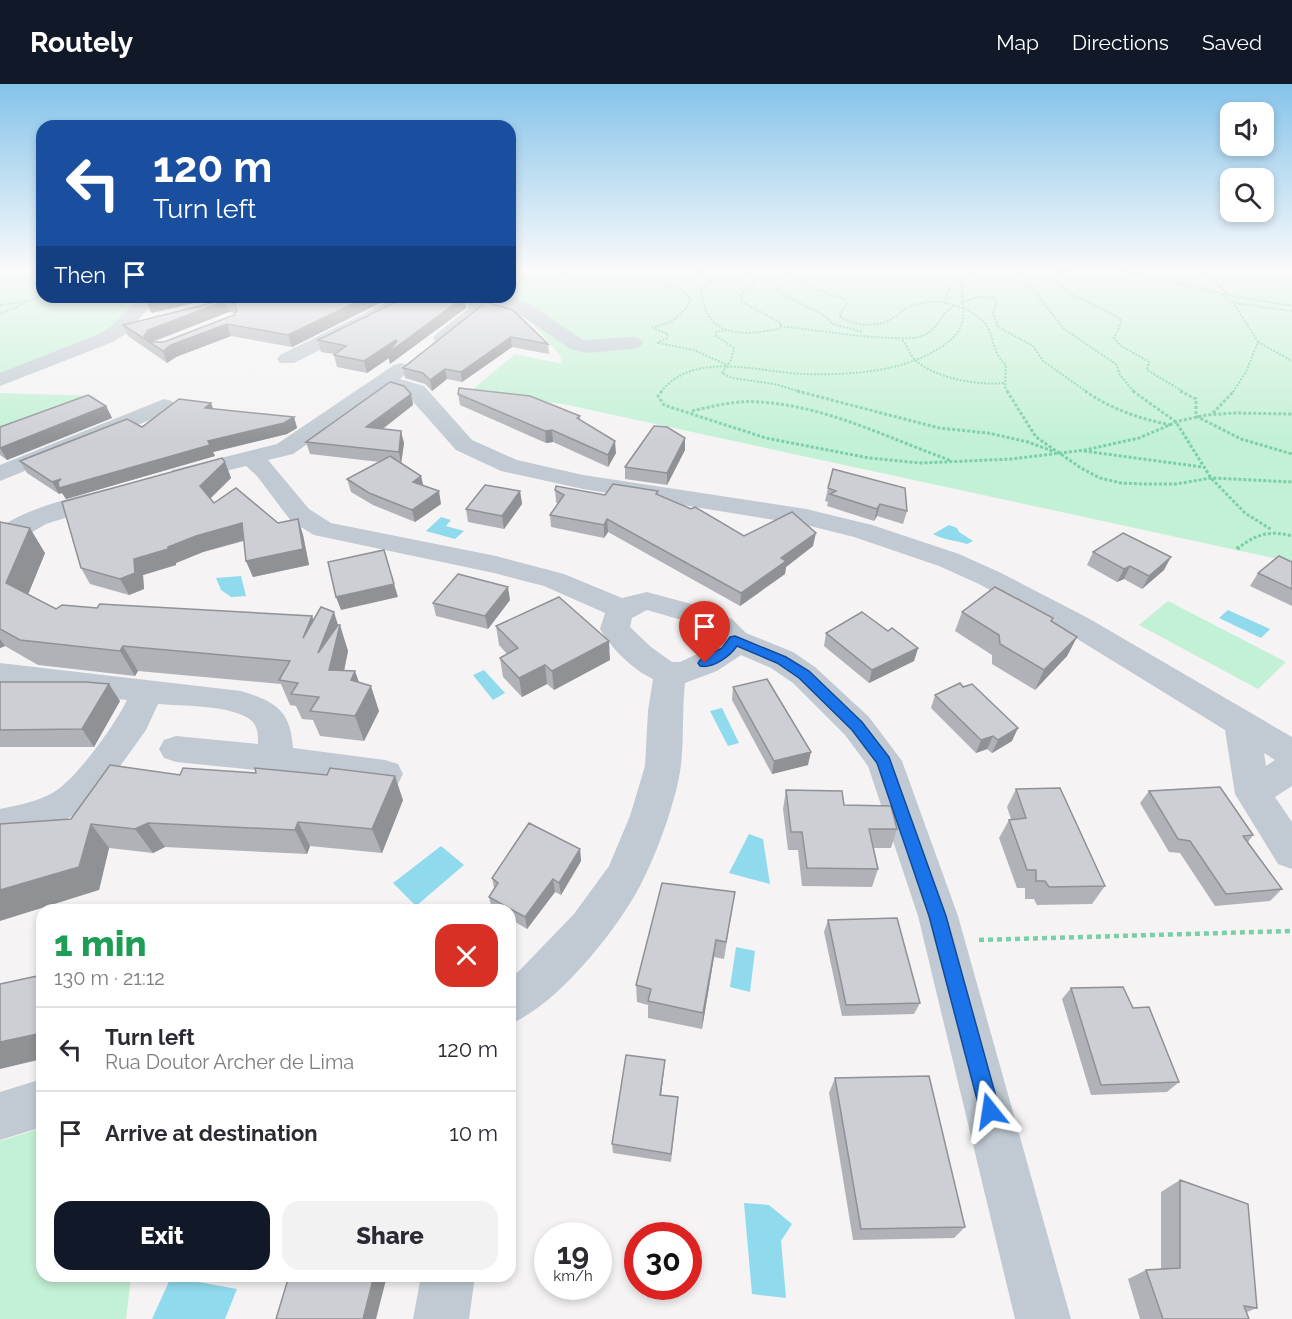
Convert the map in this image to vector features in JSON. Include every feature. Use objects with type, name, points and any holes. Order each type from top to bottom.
[{"type":"street","points":[[120,329],[123,326]]},
{"type":"street","points":[[0,380],[91,345],[120,329],[137,326]]},
{"type":"street","points":[[287,359],[354,326]]},
{"type":"street","points":[[0,539],[22,525],[43,516],[143,486],[258,464],[285,449],[384,381],[458,326]]},
{"type":"street","points":[[549,326],[577,345],[587,347],[641,343]]},
{"type":"street","points":[[384,381],[416,391],[452,434],[464,444],[510,466],[583,482],[806,517],[862,531],[949,560],[1061,616],[1292,754]]},
{"type":"street","points":[[0,474],[164,406]]},
{"type":"street","points":[[258,464],[300,515],[323,529],[486,562],[542,577],[623,609]]},
{"type":"street","points":[[735,640],[732,646],[719,656],[691,670],[670,673],[651,663],[615,629],[617,615],[623,609],[646,601],[661,604],[726,628],[735,640],[782,660],[804,675],[857,726],[884,761],[938,916],[1043,1319]]},
{"type":"street","points":[[516,999],[534,986],[589,927],[625,876],[649,816],[663,766],[666,701],[670,673]]},
{"type":"street","points":[[0,674],[254,706],[264,713],[273,725],[275,759]]},
{"type":"street","points":[[0,824],[40,816],[68,802],[85,787],[134,721],[147,691]]},
{"type":"street","points":[[1241,724],[1253,794],[1292,853]]},
{"type":"street","points":[[176,749],[275,759],[385,774]]},
{"type":"street","points":[[1253,794],[1292,767]]},
{"type":"street","points":[[0,1116],[36,1105]]},
{"type":"street","points":[[441,1319],[447,1282]]},
{"type":"path","points":[[648,328],[664,326]]},
{"type":"path","points":[[717,326],[727,330]]},
{"type":"path","points":[[837,326],[848,330],[901,339],[906,342],[909,354],[916,361],[981,385],[1004,383]]},
{"type":"path","points":[[937,326],[926,336],[911,340],[780,327],[769,331],[727,330],[716,332],[716,336],[734,348],[728,366],[723,369],[722,373],[732,378],[774,384],[939,428],[988,433],[1028,442],[1061,454]]},
{"type":"path","points":[[961,326],[957,332],[932,354],[916,361],[872,370],[814,374],[728,366],[681,374],[672,380],[658,396],[664,405],[691,411],[704,418],[756,436],[845,454],[905,462],[955,462],[1061,454],[1136,440],[1176,422],[1196,416],[1292,414]]},
{"type":"path","points":[[987,326],[996,355],[1006,365],[1004,383],[1036,437],[1100,478],[1121,483],[1176,483],[1211,478],[1292,482]]},
{"type":"path","points":[[998,326],[1034,346],[1043,361],[1104,404],[1149,421],[1172,425]]},
{"type":"path","points":[[1061,326],[1116,364],[1120,375],[1134,392],[1176,422],[1202,467],[1245,513],[1272,530],[1292,536]]},
{"type":"path","points":[[1120,326],[1114,338],[1120,345],[1149,362],[1148,370],[1155,378],[1176,386],[1196,399],[1196,416]]},
{"type":"path","points":[[1248,326],[1258,342],[1292,361]]},
{"type":"path","points":[[1213,414],[1232,396],[1244,378],[1258,342]]},
{"type":"path","points":[[641,343],[694,350],[728,366]]},
{"type":"path","points":[[691,411],[707,405],[745,402],[809,409],[869,428],[955,462]]},
{"type":"path","points":[[1196,416],[1241,439],[1292,454]]},
{"type":"path","points":[[1082,451],[1202,467]]},
{"type":"path","points":[[1237,549],[1252,536],[1272,530]]},
{"type":"path","points":[[973,940],[1292,931]]},
{"type":"green space","points":[[0,326],[113,326],[105,335],[0,376]]},
{"type":"green space","points":[[534,326],[1292,326],[1292,562],[563,404],[467,394],[515,354],[562,364],[560,355]]},
{"type":"green space","points":[[0,393],[97,396],[0,432]]},
{"type":"green space","points":[[1168,601],[1286,662],[1258,689],[1139,625]]},
{"type":"green space","points":[[36,1130],[36,1282],[130,1282],[126,1319],[0,1319],[0,1141]]},
{"type":"water","points":[[441,517],[451,520],[446,526],[464,531],[455,539],[426,531]]},
{"type":"water","points":[[949,525],[957,528],[959,532],[973,541],[967,544],[933,534]]},
{"type":"water","points":[[241,576],[246,596],[231,597],[221,590],[216,578]]},
{"type":"water","points":[[1228,610],[1270,629],[1261,638],[1219,618]]},
{"type":"water","points":[[484,670],[505,693],[493,700],[473,675]]},
{"type":"water","points":[[722,708],[739,743],[728,746],[710,711]]},
{"type":"water","points":[[749,834],[763,839],[770,884],[729,873]]},
{"type":"water","points":[[441,846],[464,865],[418,904],[414,904],[393,883]]},
{"type":"water","points":[[736,947],[755,951],[750,992],[730,987]]},
{"type":"water","points":[[744,1203],[769,1205],[792,1224],[781,1241],[786,1298],[752,1294]]},
{"type":"water","points":[[169,1282],[198,1282],[237,1289],[225,1319],[152,1319]]},
{"type":"building","points":[[124,326],[160,326],[148,330],[144,336],[149,342]]},
{"type":"building","points":[[206,326],[223,326],[171,345],[163,351],[149,342],[164,342]]},
{"type":"building","points":[[236,326],[307,326],[288,335]]},
{"type":"building","points":[[347,326],[425,326],[388,353],[396,340],[364,361],[334,355],[346,346],[318,340]]},
{"type":"building","points":[[456,326],[529,326],[548,344],[511,337],[461,372],[445,369],[430,380],[423,373],[403,368]]},
{"type":"building","points":[[390,382],[404,386],[411,394],[366,427],[401,431],[399,452],[306,442]]},
{"type":"building","points":[[459,388],[530,396],[580,416],[577,418],[615,441],[608,455],[552,430],[545,431],[458,394]]},
{"type":"building","points":[[88,395],[106,406],[0,448],[0,427]]},
{"type":"building","points":[[179,399],[211,403],[205,408],[294,417],[284,423],[208,441],[210,445],[59,488],[58,482],[61,479],[52,482],[20,461],[127,419],[142,427]]},
{"type":"building","points":[[654,426],[667,427],[685,438],[667,473],[625,467]]},
{"type":"building","points":[[390,456],[421,476],[413,482],[439,491],[412,510],[369,493],[347,479]]},
{"type":"building","points":[[222,458],[225,462],[200,486],[214,503],[236,488],[278,523],[298,519],[303,549],[246,561],[242,523],[196,536],[168,547],[168,549],[134,559],[135,573],[120,579],[81,568],[62,502]]},
{"type":"building","points":[[833,469],[905,488],[907,511],[880,504],[877,509],[830,494],[836,491],[828,488]]},
{"type":"building","points":[[613,484],[658,491],[656,494],[691,509],[695,507],[744,536],[792,512],[816,533],[781,558],[786,561],[741,593],[607,519],[604,525],[550,515],[564,495],[555,490],[556,486],[605,495]]},
{"type":"building","points":[[485,485],[520,491],[502,516],[466,509]]},
{"type":"building","points":[[0,522],[30,528],[6,583],[56,609],[62,605],[97,608],[100,604],[312,616],[303,638],[321,607],[334,612],[318,653],[340,625],[329,670],[355,671],[351,680],[371,686],[355,716],[310,711],[319,697],[291,694],[298,683],[279,680],[290,661],[123,646],[120,651],[20,640],[0,629]]},
{"type":"building","points":[[1123,533],[1171,557],[1149,576],[1130,566],[1124,569],[1093,552]]},
{"type":"building","points":[[384,550],[394,584],[336,597],[328,562]]},
{"type":"building","points":[[1279,556],[1292,562],[1292,589],[1258,573]]},
{"type":"building","points":[[458,574],[508,587],[485,616],[433,603]]},
{"type":"building","points":[[995,587],[1053,618],[1051,621],[1077,637],[1044,670],[1000,644],[999,635],[962,612]]},
{"type":"building","points":[[559,597],[609,641],[552,671],[545,665],[519,678],[500,658],[518,648],[496,626]]},
{"type":"building","points":[[862,612],[888,631],[892,628],[918,648],[872,670],[826,633]]},
{"type":"building","points":[[767,679],[811,752],[774,761],[733,687]]},
{"type":"building","points":[[0,682],[109,684],[82,729],[0,730]]},
{"type":"building","points":[[960,683],[963,687],[972,684],[1018,728],[998,740],[993,736],[981,740],[935,695]]},
{"type":"building","points":[[110,765],[180,775],[183,768],[256,773],[255,768],[327,775],[330,768],[395,776],[372,829],[298,822],[295,830],[148,823],[135,829],[91,824],[79,867],[0,890],[0,824],[71,819]]},
{"type":"building","points":[[1220,787],[1253,835],[1243,836],[1282,889],[1226,894],[1190,841],[1178,839],[1149,791]]},
{"type":"building","points":[[1060,788],[1105,886],[1049,887],[1045,881],[1036,881],[1036,870],[1027,870],[1009,820],[1026,818],[1016,789]]},
{"type":"building","points":[[786,790],[842,791],[844,805],[891,806],[897,829],[869,829],[878,869],[807,868],[802,832],[791,832]]},
{"type":"building","points":[[529,823],[580,849],[559,883],[553,879],[525,917],[516,912],[516,904],[502,904],[489,897],[498,883],[492,878]]},
{"type":"building","points":[[662,883],[735,892],[726,942],[716,940],[703,1013],[648,1001],[651,989],[636,985]]},
{"type":"building","points":[[897,918],[920,1003],[846,1005],[828,920]]},
{"type":"building","points":[[36,976],[36,1034],[0,1042],[0,984]]},
{"type":"building","points":[[1123,987],[1133,1008],[1149,1007],[1179,1082],[1101,1085],[1071,988]]},
{"type":"building","points":[[626,1055],[665,1060],[660,1095],[678,1097],[671,1154],[612,1144]]},
{"type":"building","points":[[929,1076],[965,1227],[861,1229],[835,1078]]},
{"type":"building","points":[[1180,1180],[1248,1204],[1257,1308],[1244,1306],[1249,1319],[1163,1319],[1146,1270],[1180,1268]]},
{"type":"building","points":[[287,1282],[372,1282],[363,1319],[276,1319]]},
{"type":"route","points":[[705,663],[727,651],[735,640],[782,660],[804,675],[826,695],[857,726],[884,761],[938,916],[990,1111]]}]
